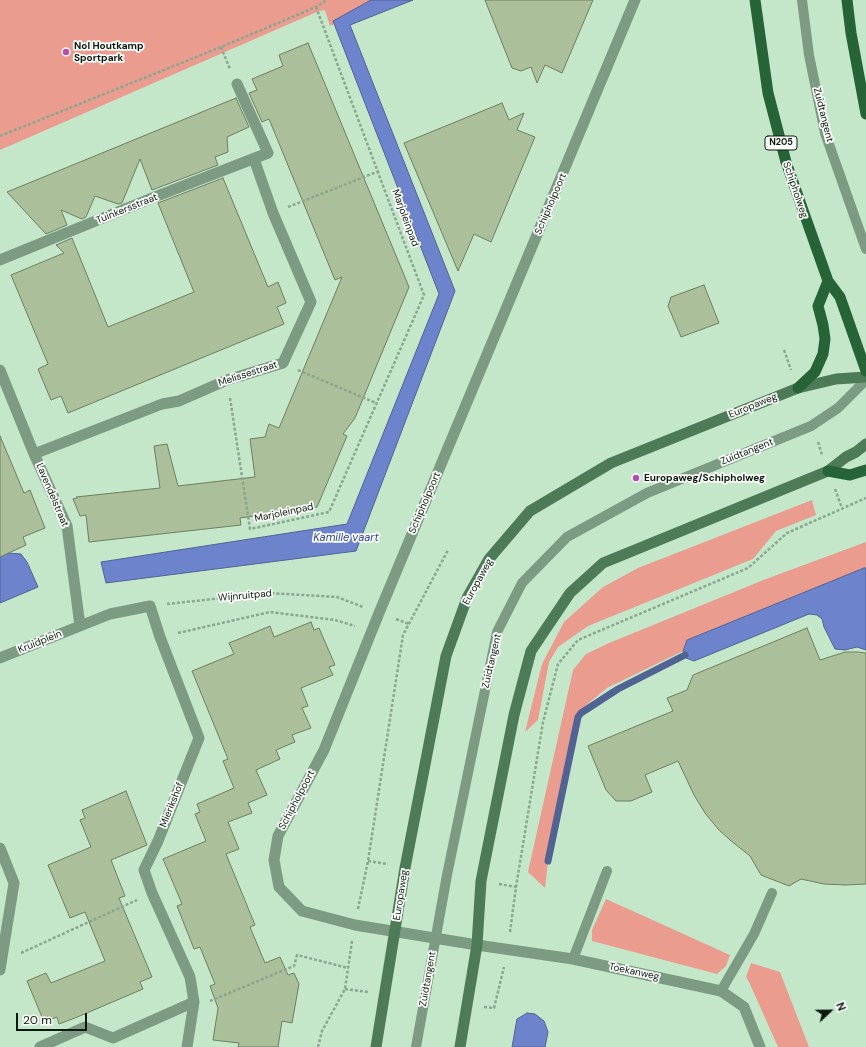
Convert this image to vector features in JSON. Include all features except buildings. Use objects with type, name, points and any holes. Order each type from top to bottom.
[{"type":"main road","name":"Schipholweg","points":[[755,0],[768,93],[786,162],[828,281],[840,297],[866,371]]},
{"type":"main road","points":[[847,0],[851,33],[866,114]]},
{"type":"main road","points":[[798,388],[815,372],[824,354],[825,339],[818,306],[828,281]]},
{"type":"main road","name":"Europaweg","points":[[376,1047],[405,868],[446,656],[468,598],[489,559],[530,511],[611,463],[798,388],[823,381],[866,378]]},
{"type":"main road","points":[[460,1047],[477,945],[481,881],[515,708],[531,651],[570,593],[602,563],[828,471],[846,456],[856,452],[866,444]]},
{"type":"main road","points":[[828,471],[850,475],[866,470]]},
{"type":"street","name":"Schipholpoort","points":[[435,938],[355,925],[302,911],[279,886],[274,860],[278,836],[324,750],[379,613],[635,0]]},
{"type":"street","points":[[237,84],[268,153],[254,159]]},
{"type":"street","name":"Melissestraat","points":[[34,454],[162,404],[179,401],[227,380],[283,363],[311,302],[273,213],[254,159]]},
{"type":"street","name":"Tuinkersstraat","points":[[0,260],[152,198],[254,159]]},
{"type":"street","name":"Lavendelstraat","points":[[0,370],[34,454],[67,526],[80,626]]},
{"type":"street","points":[[80,626],[110,614],[150,606]]},
{"type":"street","name":"Mierikshof","points":[[150,606],[160,637],[199,738],[158,842],[144,870],[152,893],[190,977],[194,1005],[187,1047]]},
{"type":"street","name":"Kruidplein","points":[[0,658],[80,626]]},
{"type":"street","points":[[0,848],[14,883],[1,966]]},
{"type":"street","name":"Toekanweg","points":[[435,938],[573,959],[720,991],[744,1007],[760,1047]]},
{"type":"street","points":[[40,1047],[85,1027],[114,1038],[194,1005]]},
{"type":"lane","name":"Zuidtangent","points":[[802,0],[809,55],[825,133],[866,249]]},
{"type":"lane","name":"Zuidtangent","points":[[416,1047],[448,867],[497,632],[522,583],[567,537],[647,493],[811,426],[838,408],[866,378]]},
{"type":"lane","points":[[573,959],[607,871]]},
{"type":"lane","points":[[720,991],[754,934],[772,893]]},
{"type":"path","points":[[0,136],[221,47],[316,7],[327,0]]},
{"type":"path","name":"Marjoleinpad","points":[[227,380],[250,529],[329,512],[424,295],[379,171],[316,7]]},
{"type":"path","points":[[221,47],[237,84]]},
{"type":"path","points":[[273,213],[379,171]]},
{"type":"path","points":[[283,363],[376,403]]},
{"type":"path","points":[[543,722],[558,664],[578,640],[748,568],[787,533],[866,498]]},
{"type":"path","points":[[318,1047],[322,1031],[344,989],[368,861],[403,635],[448,550]]},
{"type":"path","name":"Wijnruitpad","points":[[150,606],[268,593],[337,598],[409,624]]},
{"type":"path","points":[[160,637],[270,612],[335,620],[372,630]]},
{"type":"path","points":[[1,966],[152,893]]},
{"type":"path","points":[[194,1005],[294,966],[297,955],[348,968]]},
{"type":"shaded area","points":[[0,0],[385,0],[330,26],[325,10],[319,11],[0,150]]},
{"type":"shaded area","points":[[812,500],[816,515],[776,531],[753,559],[588,626],[558,647],[549,662],[538,720],[525,732],[542,664],[564,622],[603,587],[638,568]]},
{"type":"shaded area","points":[[866,542],[866,568],[687,640],[683,651],[607,688],[585,706],[578,717],[548,861],[545,888],[528,872],[573,670],[586,654],[609,643],[766,579]]},
{"type":"shaded area","points":[[606,899],[730,955],[726,966],[717,974],[592,941],[592,930]]},
{"type":"shaded area","points":[[751,963],[780,972],[809,1047],[778,1047],[746,977]]},
{"type":"water","name":"Kamille vaart","points":[[371,0],[413,0],[350,25],[455,291],[356,551],[106,583],[101,562],[347,524],[439,294],[333,21]]},
{"type":"water","points":[[8,553],[21,554],[27,562],[38,587],[0,603],[0,556]]},
{"type":"water","points":[[866,568],[866,650],[857,647],[845,650],[835,649],[824,627],[822,619],[817,615],[809,614],[694,661],[686,658],[683,651],[687,640]]},
{"type":"water","points":[[527,1013],[535,1014],[544,1021],[548,1032],[545,1047],[512,1047],[517,1019]]},
{"type":"waterway","points":[[548,861],[578,717],[581,713],[618,689],[685,655]]},
{"type":"place","name":"Nol Houtkamp Sportpark","points":[[66,52]]},
{"type":"place","name":"Europaweg/Schipholweg","points":[[636,478]]}]
